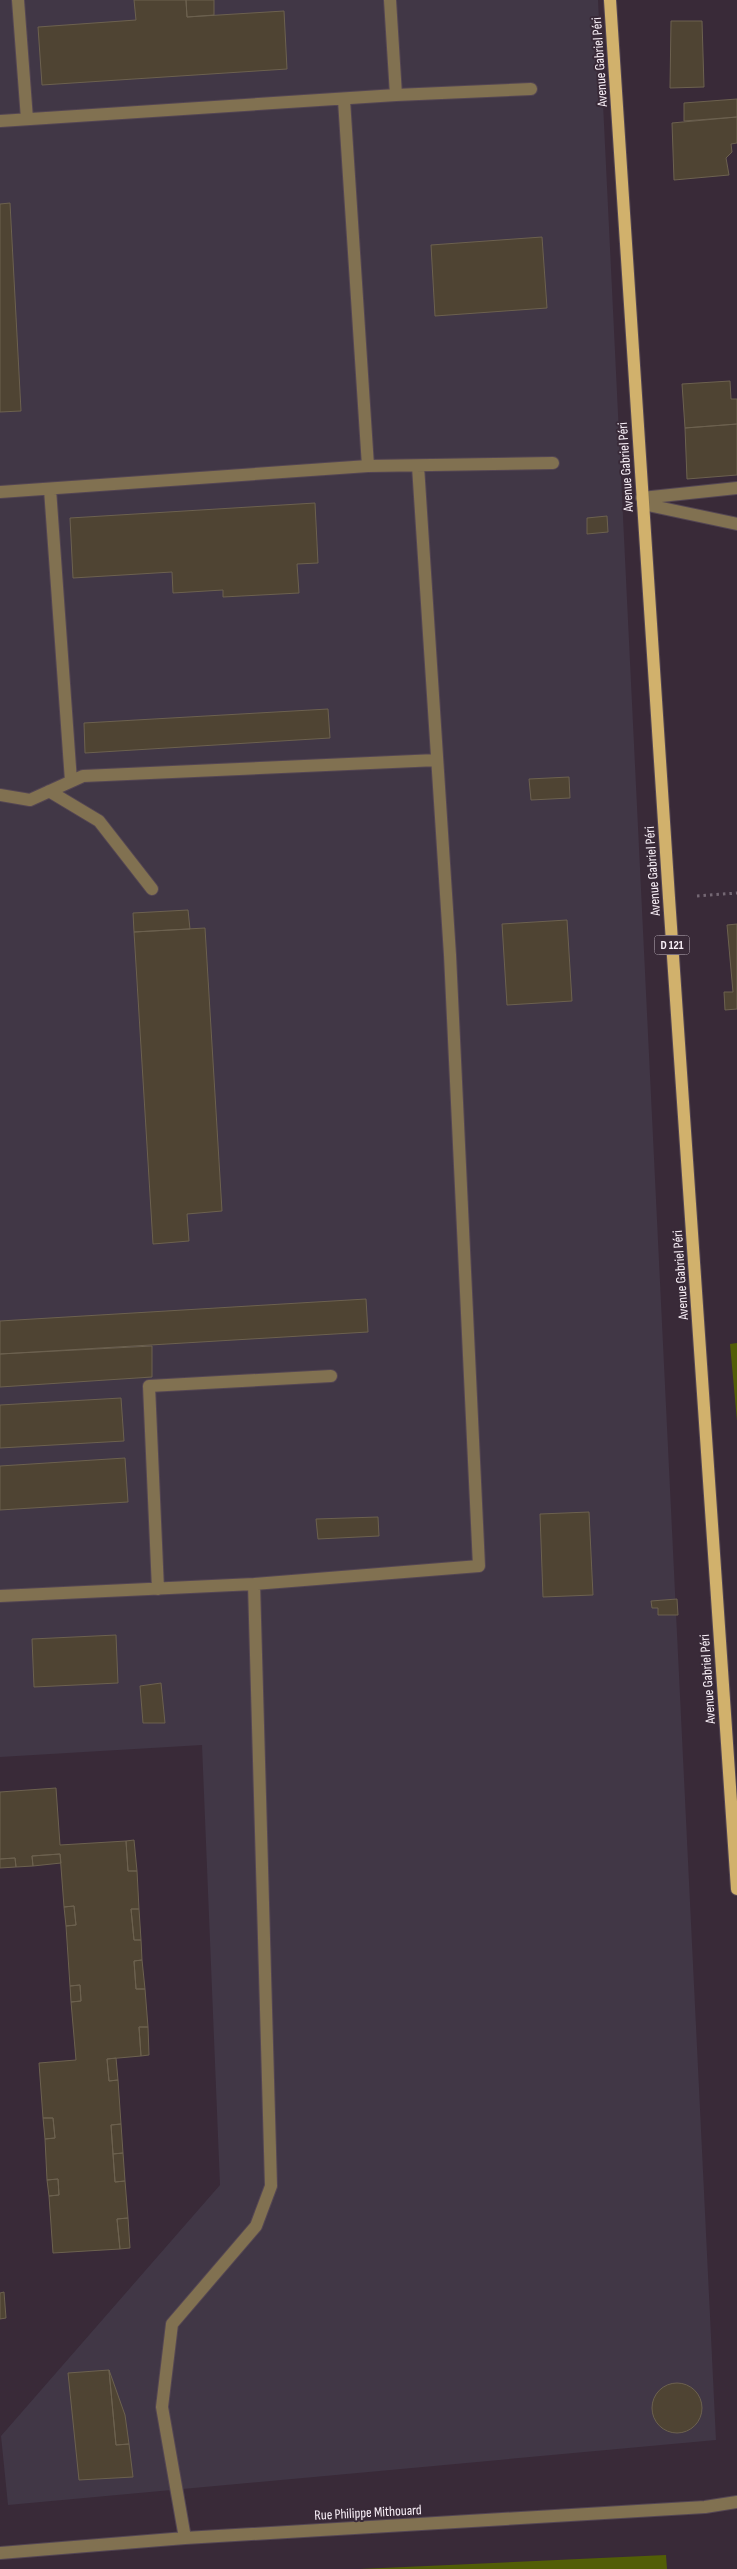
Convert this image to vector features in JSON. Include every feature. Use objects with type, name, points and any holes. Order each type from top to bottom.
[{"type":"main road","name":"Avenue Gabriel Péri","points":[[610,0],[737,1889]]},
{"type":"street","points":[[18,0],[27,119]]},
{"type":"street","points":[[390,0],[396,95]]},
{"type":"street","points":[[0,121],[344,100],[396,95],[531,89]]},
{"type":"street","points":[[344,100],[368,466]]},
{"type":"street","points":[[0,492],[368,466],[553,463]]},
{"type":"street","points":[[0,1596],[254,1584],[479,1566],[450,955],[418,466]]},
{"type":"street","points":[[50,488],[71,781]]},
{"type":"street","points":[[643,501],[737,488]]},
{"type":"street","points":[[643,501],[737,524]]},
{"type":"street","points":[[0,795],[30,800],[83,776],[437,760]]},
{"type":"street","points":[[48,791],[99,821],[152,889]]},
{"type":"street","points":[[158,1589],[149,1386],[331,1376]]},
{"type":"street","points":[[185,2538],[162,2408],[172,2324],[256,2226],[271,2186],[254,1584]]},
{"type":"street","name":"Rue Philippe Mithouard","points":[[0,2553],[185,2538],[705,2507],[737,2502]]},
{"type":"path","points":[[669,898],[737,893]]},
{"type":"shaded area","points":[[0,0],[598,0],[716,2440],[8,2505],[1,2436],[220,2185],[202,1745],[0,1757]]},
{"type":"green space","points":[[737,1343],[737,1421],[730,1344]]},
{"type":"green space","points":[[666,2555],[667,2569],[360,2569]]},
{"type":"building","points":[[134,0],[186,0],[187,17],[284,11],[287,69],[42,85],[38,27],[136,20]]},
{"type":"building","points":[[186,0],[214,0],[214,15],[187,17]]},
{"type":"building","points":[[671,21],[702,21],[704,87],[670,88]]},
{"type":"building","points":[[737,99],[737,117],[684,121],[684,103]]},
{"type":"building","points":[[737,117],[737,143],[731,144],[732,152],[726,158],[729,175],[674,180],[672,123]]},
{"type":"building","points":[[10,203],[21,411],[0,412],[0,204]]},
{"type":"building","points":[[542,237],[547,308],[435,316],[431,245]]},
{"type":"building","points":[[730,381],[731,399],[737,399],[737,424],[685,428],[682,384]]},
{"type":"building","points":[[737,424],[737,475],[687,479],[685,428]]},
{"type":"building","points":[[315,503],[318,563],[297,564],[299,593],[223,597],[223,590],[173,593],[172,572],[73,578],[70,518]]},
{"type":"building","points":[[607,516],[608,532],[587,534],[587,518]]},
{"type":"building","points":[[328,709],[330,738],[85,753],[84,723]]},
{"type":"building","points":[[569,777],[570,798],[531,800],[529,779]]},
{"type":"building","points":[[188,910],[190,929],[134,932],[133,913]]},
{"type":"building","points":[[567,920],[572,1001],[507,1005],[502,924]]},
{"type":"building","points":[[737,924],[737,1009],[725,1010],[724,992],[733,992],[727,925]]},
{"type":"building","points":[[205,928],[222,1211],[187,1214],[189,1241],[153,1244],[134,932]]},
{"type":"building","points":[[366,1299],[368,1332],[0,1354],[0,1321]]},
{"type":"building","points":[[152,1346],[152,1377],[0,1387],[0,1354]]},
{"type":"building","points":[[121,1398],[124,1441],[0,1448],[0,1405]]},
{"type":"building","points":[[125,1458],[128,1502],[0,1510],[0,1466]]},
{"type":"building","points":[[589,1512],[593,1595],[543,1597],[540,1514]]},
{"type":"building","points":[[378,1517],[379,1536],[318,1539],[316,1519]]},
{"type":"building","points":[[677,1599],[678,1615],[658,1615],[658,1608],[652,1608],[651,1601]]},
{"type":"building","points":[[116,1635],[118,1683],[34,1687],[32,1639]]},
{"type":"building","points":[[161,1683],[165,1723],[143,1723],[140,1686]]},
{"type":"building","points":[[56,1788],[60,1845],[126,1841],[128,1871],[137,1871],[139,1909],[131,1909],[134,1940],[141,1940],[142,1960],[134,1961],[136,1989],[145,1989],[148,2027],[139,2027],[141,2056],[107,2059],[109,2081],[118,2080],[121,2124],[111,2125],[115,2182],[125,2181],[128,2218],[117,2219],[120,2249],[53,2253],[49,2196],[59,2195],[58,2179],[47,2180],[45,2139],[55,2138],[53,2118],[43,2118],[39,2063],[76,2060],[71,2002],[81,2001],[80,1985],[70,1986],[66,1926],[76,1925],[74,1906],[64,1907],[60,1854],[32,1856],[33,1866],[16,1867],[15,1858],[0,1859],[0,1792]]},
{"type":"building","points":[[134,1840],[137,1871],[128,1871],[126,1841]]},
{"type":"building","points":[[60,1854],[61,1863],[33,1866],[32,1856]]},
{"type":"building","points":[[15,1858],[16,1867],[0,1868],[0,1859]]},
{"type":"building","points":[[74,1906],[76,1925],[66,1926],[64,1907]]},
{"type":"building","points":[[131,1909],[139,1909],[141,1940],[134,1940]]},
{"type":"building","points":[[142,1960],[145,1989],[136,1989],[134,1961]]},
{"type":"building","points":[[80,1985],[81,2001],[71,2002],[70,1986]]},
{"type":"building","points":[[139,2027],[148,2027],[149,2055],[141,2056]]},
{"type":"building","points":[[116,2058],[118,2080],[109,2081],[107,2059]]},
{"type":"building","points":[[43,2118],[53,2118],[55,2138],[45,2139]]},
{"type":"building","points":[[121,2124],[123,2153],[113,2154],[111,2125]]},
{"type":"building","points":[[123,2153],[125,2181],[115,2182],[113,2154]]},
{"type":"building","points":[[58,2179],[59,2195],[49,2196],[47,2180]]},
{"type":"building","points":[[128,2218],[130,2248],[120,2249],[117,2219]]},
{"type":"building","points":[[4,2292],[6,2318],[0,2319],[0,2293]]},
{"type":"building","points":[[109,2370],[125,2415],[129,2444],[116,2445]]},
{"type":"building","points":[[109,2370],[116,2445],[129,2444],[133,2477],[79,2480],[68,2373]]},
{"type":"building","points":[[672,2383],[682,2383],[695,2390],[702,2403],[702,2413],[695,2426],[682,2433],[672,2433],[663,2429],[656,2422],[652,2413],[652,2403],[656,2394],[663,2387]]}]
